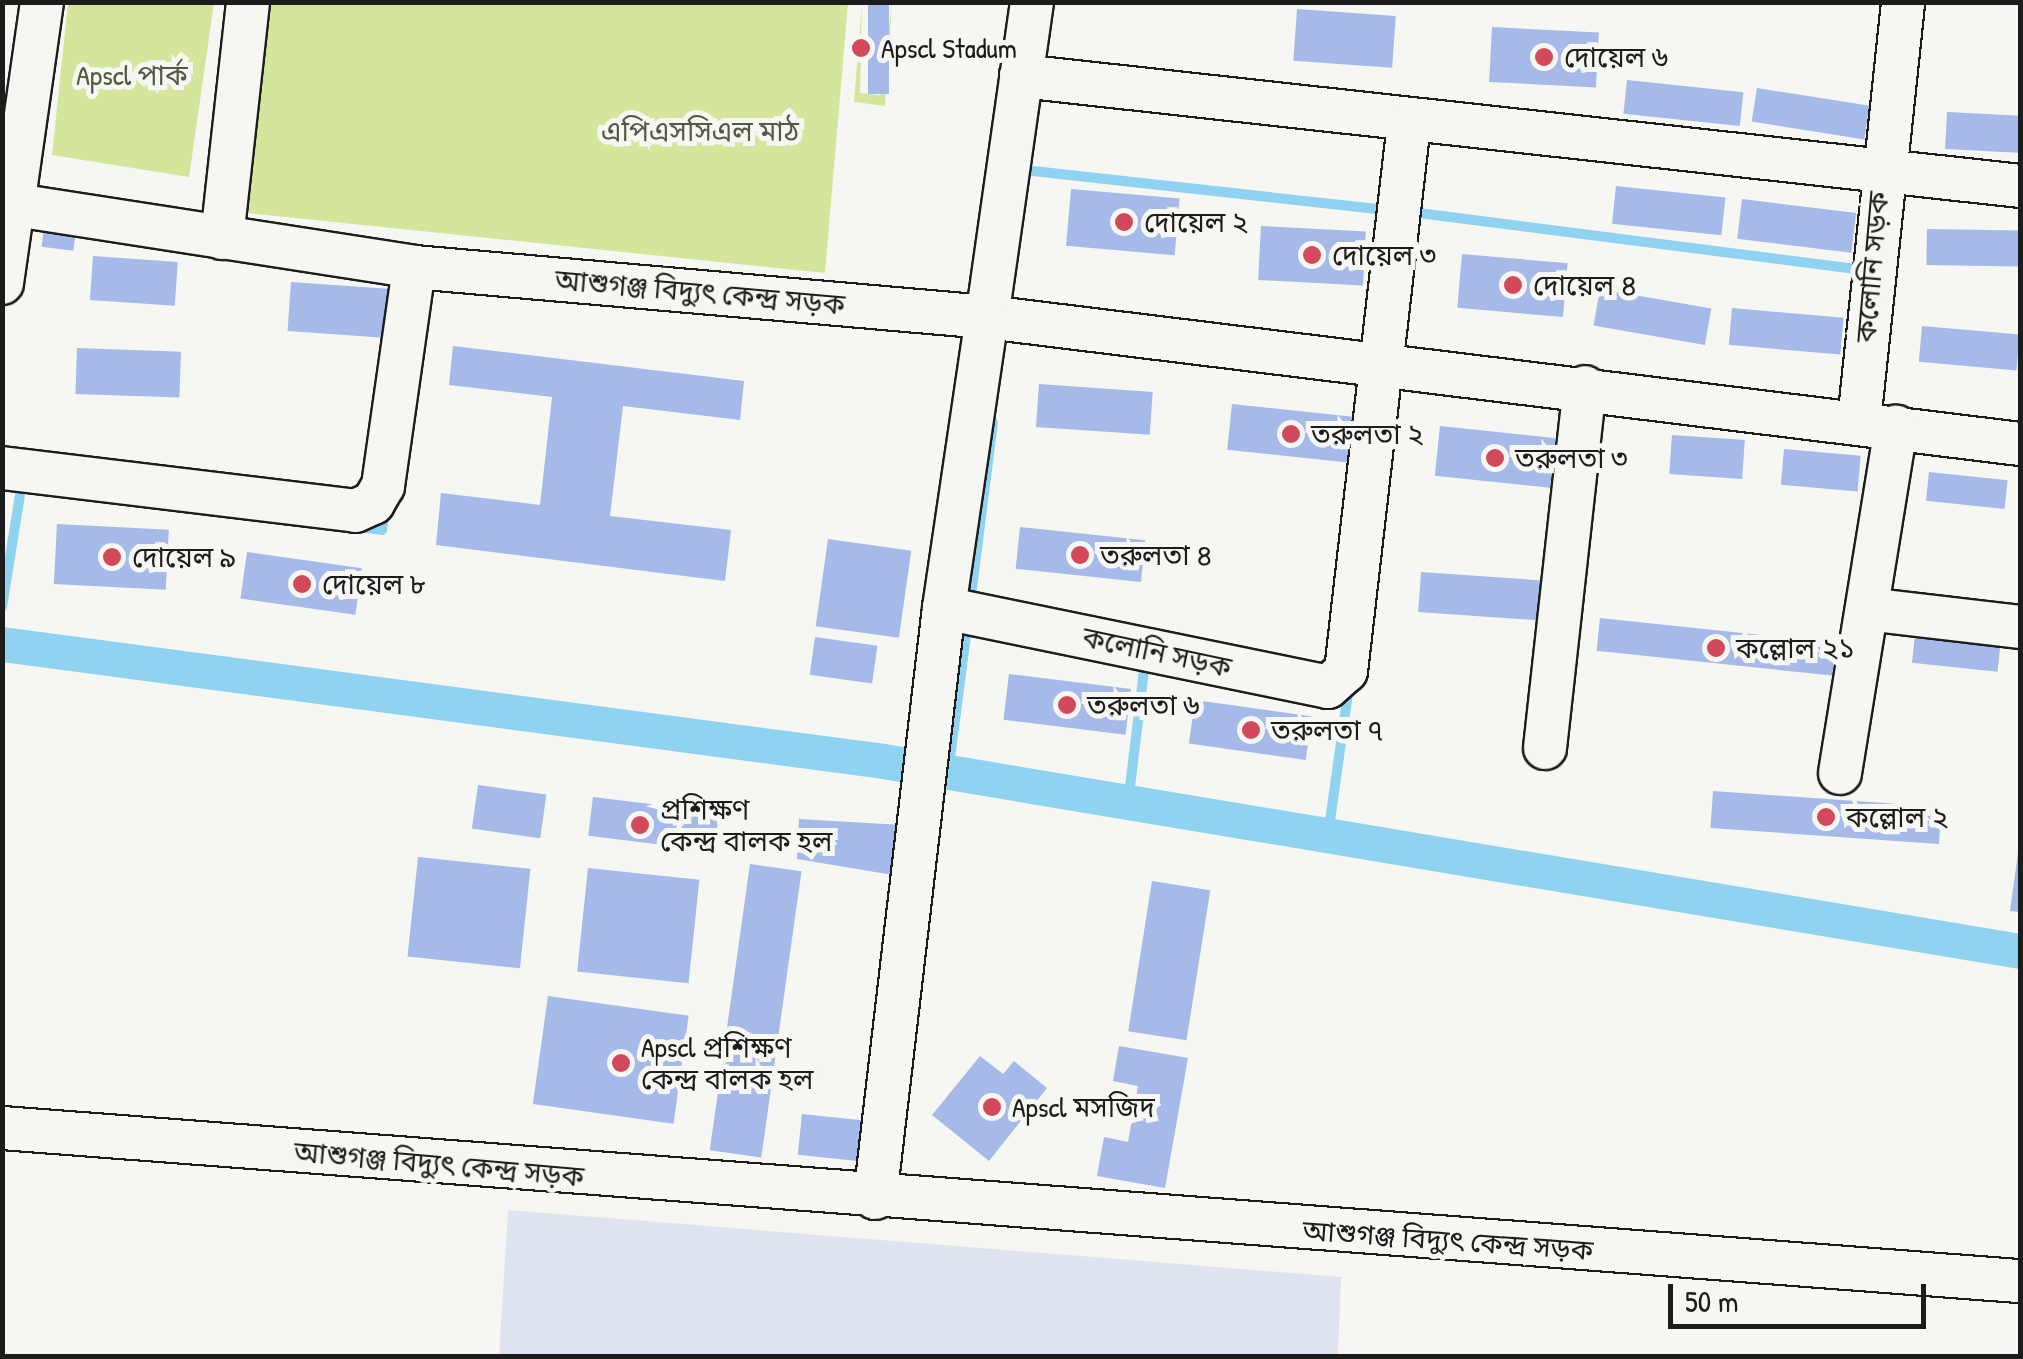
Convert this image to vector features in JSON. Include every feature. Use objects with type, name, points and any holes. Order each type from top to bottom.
[{"type":"street","points":[[2,282],[42,2]]},
{"type":"street","points":[[222,238],[248,2]]},
{"type":"street","points":[[876,1198],[944,608],[1032,2]]},
{"type":"street","name":"কলোনি সড়ক","points":[[1840,773],[1867,609],[1878,424],[1881,171],[1903,2]]},
{"type":"street","name":"কলোনি সড়ক","points":[[1021,76],[1409,123],[2020,186]]},
{"type":"street","name":"কলোনি সড়ক","points":[[944,608],[1328,687],[1340,682],[1386,361],[1409,123]]},
{"type":"street","name":"আশুগঞ্জ বিদ্যুৎ কেন্দ্র সড়ক","points":[[15,205],[414,267],[987,317]]},
{"type":"street","points":[[2,468],[355,511],[372,503],[383,486],[414,267]]},
{"type":"street","points":[[987,317],[1386,361],[2020,444]]},
{"type":"street","points":[[1545,748],[1586,387]]},
{"type":"street","points":[[1867,609],[2020,627]]},
{"type":"street","name":"আশুগঞ্জ বিদ্যুৎ কেন্দ্র সড়ক","points":[[2,1128],[876,1198],[2020,1281]]},
{"type":"shaded area","points":[[508,1210],[1341,1277],[1338,1356],[499,1356]]},
{"type":"green space","name":"Apscl পার্ক","points":[[68,3],[214,3],[189,177],[52,155]]},
{"type":"green space","name":"এপিএসসিএল মাঠ","points":[[269,3],[848,3],[825,273],[247,213]]},
{"type":"green space","name":"Apscl Stadum","points":[[862,3],[860,93],[880,95],[892,3],[885,106],[854,102]]},
{"type":"building","points":[[868,2],[889,2],[889,94],[868,94]]},
{"type":"building","points":[[1297,9],[1396,16],[1392,68],[1293,61]]},
{"type":"building","name":"দোয়েল ৬","points":[[1492,27],[1599,33],[1596,88],[1489,82]]},
{"type":"building","points":[[1627,80],[1743,92],[1740,126],[1623,114]]},
{"type":"building","points":[[1757,88],[1870,106],[1864,139],[1752,122]]},
{"type":"building","points":[[1947,112],[2020,116],[2018,153],[1945,149]]},
{"type":"building","points":[[1616,186],[1725,197],[1721,235],[1612,224]]},
{"type":"building","name":"দোয়েল ২","points":[[1071,189],[1180,198],[1175,255],[1066,246]]},
{"type":"building","points":[[1742,199],[1856,213],[1851,253],[1737,239]]},
{"type":"building","points":[[45,219],[77,223],[73,251],[42,247]]},
{"type":"building","name":"দোয়েল ৩","points":[[1261,226],[1366,231],[1363,285],[1258,280]]},
{"type":"building","points":[[1927,229],[2020,231],[2019,267],[1926,265]]},
{"type":"building","name":"দোয়েল ৪","points":[[1462,254],[1568,263],[1563,317],[1457,308]]},
{"type":"building","points":[[93,256],[178,262],[175,306],[90,300]]},
{"type":"building","points":[[291,282],[395,289],[391,338],[288,331]]},
{"type":"building","points":[[1600,289],[1711,309],[1705,345],[1594,325]]},
{"type":"building","points":[[1732,308],[1844,318],[1840,355],[1729,345]]},
{"type":"building","points":[[1922,326],[2020,335],[2016,370],[1919,362]]},
{"type":"building","points":[[453,346],[744,381],[740,420],[623,406],[610,516],[731,530],[725,581],[436,545],[441,493],[540,505],[552,397],[449,385]]},
{"type":"building","points":[[77,348],[181,352],[179,398],[75,394]]},
{"type":"building","points":[[1039,384],[1153,392],[1150,435],[1036,427]]},
{"type":"building","name":"তরুলতা ২","points":[[1232,404],[1355,417],[1351,463],[1227,450]]},
{"type":"building","name":"তরুলতা ৩","points":[[1440,426],[1555,438],[1550,488],[1435,476]]},
{"type":"building","points":[[1672,435],[1745,440],[1742,479],[1669,474]]},
{"type":"building","points":[[1784,449],[1861,456],[1858,492],[1781,485]]},
{"type":"building","points":[[1929,472],[2008,480],[2005,509],[1926,501]]},
{"type":"building","name":"দোয়েল ৯","points":[[57,524],[169,530],[166,590],[54,584]]},
{"type":"building","name":"তরুলতা ৪","points":[[1020,527],[1145,540],[1141,582],[1016,569]]},
{"type":"building","points":[[828,539],[911,551],[899,638],[816,626]]},
{"type":"building","name":"দোয়েল ৮","points":[[247,552],[362,568],[355,615],[240,599]]},
{"type":"building","points":[[1421,572],[1545,581],[1542,621],[1418,612]]},
{"type":"building","name":"কল্লোল ২১","points":[[1600,618],[1836,643],[1832,676],[1597,651]]},
{"type":"building","points":[[1916,625],[2002,634],[1998,672],[1912,663]]},
{"type":"building","points":[[815,637],[877,646],[872,683],[810,675]]},
{"type":"building","name":"তরুলতা ৬","points":[[1009,674],[1131,689],[1125,735],[1003,720]]},
{"type":"building","name":"তরুলতা ৭","points":[[1195,700],[1312,716],[1306,760],[1189,744]]},
{"type":"building","points":[[478,785],[546,795],[540,838],[472,829]]},
{"type":"building","name":"কল্লোল ২","points":[[1713,791],[1941,807],[1939,844],[1710,828]]},
{"type":"building","points":[[593,797],[719,812],[714,851],[588,836]]},
{"type":"building","points":[[799,819],[902,825],[899,876],[797,859]]},
{"type":"building","points":[[2020,853],[2020,912],[2010,911]]},
{"type":"building","points":[[418,857],[530,869],[520,968],[408,956]]},
{"type":"building","points":[[750,864],[801,871],[761,1157],[710,1150]]},
{"type":"building","points":[[588,868],[699,880],[689,983],[577,971]]},
{"type":"building","points":[[1152,881],[1210,890],[1186,1040],[1128,1031]]},
{"type":"building","points":[[548,996],[689,1016],[673,1124],[533,1104]]},
{"type":"building","points":[[1119,1046],[1188,1058],[1165,1188],[1097,1176],[1104,1137],[1128,1142],[1138,1086],[1113,1081]]},
{"type":"building","points":[[980,1056],[1003,1074],[1014,1061],[1047,1088],[989,1161],[932,1115]]},
{"type":"building","points":[[802,1114],[865,1121],[860,1161],[798,1155]]},
{"type":"waterway","points":[[1024,170],[1389,210]]},
{"type":"waterway","points":[[1411,212],[1865,270]]},
{"type":"waterway","points":[[970,604],[993,422]]},
{"type":"waterway","points":[[2,607],[21,488],[29,489]]},
{"type":"waterway","points":[[359,527],[382,530],[385,511]]},
{"type":"waterway","points":[[948,774],[968,621]]},
{"type":"waterway","points":[[2,644],[883,761],[2020,951]]},
{"type":"waterway","points":[[1128,804],[1145,662]]},
{"type":"waterway","points":[[1328,835],[1349,686]]},
{"type":"place","name":"Apscl Stadum","points":[[861,48]]},
{"type":"place","name":"দোয়েল ৬","points":[[1544,57]]},
{"type":"place","name":"দোয়েল ২","points":[[1124,222]]},
{"type":"place","name":"দোয়েল ৩","points":[[1312,255]]},
{"type":"place","name":"দোয়েল ৪","points":[[1513,285]]},
{"type":"place","name":"তরুলতা ২","points":[[1291,434]]},
{"type":"place","name":"তরুলতা ৩","points":[[1495,458]]},
{"type":"place","name":"তরুলতা ৪","points":[[1080,555]]},
{"type":"place","name":"দোয়েল ৯","points":[[112,557]]},
{"type":"place","name":"দোয়েল ৮","points":[[302,584]]},
{"type":"place","name":"কল্লোল ২১","points":[[1716,648]]},
{"type":"place","name":"তরুলতা ৬","points":[[1067,705]]},
{"type":"place","name":"তরুলতা ৭","points":[[1251,730]]},
{"type":"place","name":"কল্লোল ২","points":[[1826,817]]},
{"type":"place","name":"প্রশিক্ষণ কেন্দ্র বালক হল","points":[[640,825]]},
{"type":"place","name":"Apscl প্রশিক্ষণ কেন্দ্র বালক হল","points":[[621,1063]]},
{"type":"place","name":"Apscl মসজিদ","points":[[992,1107]]}]
